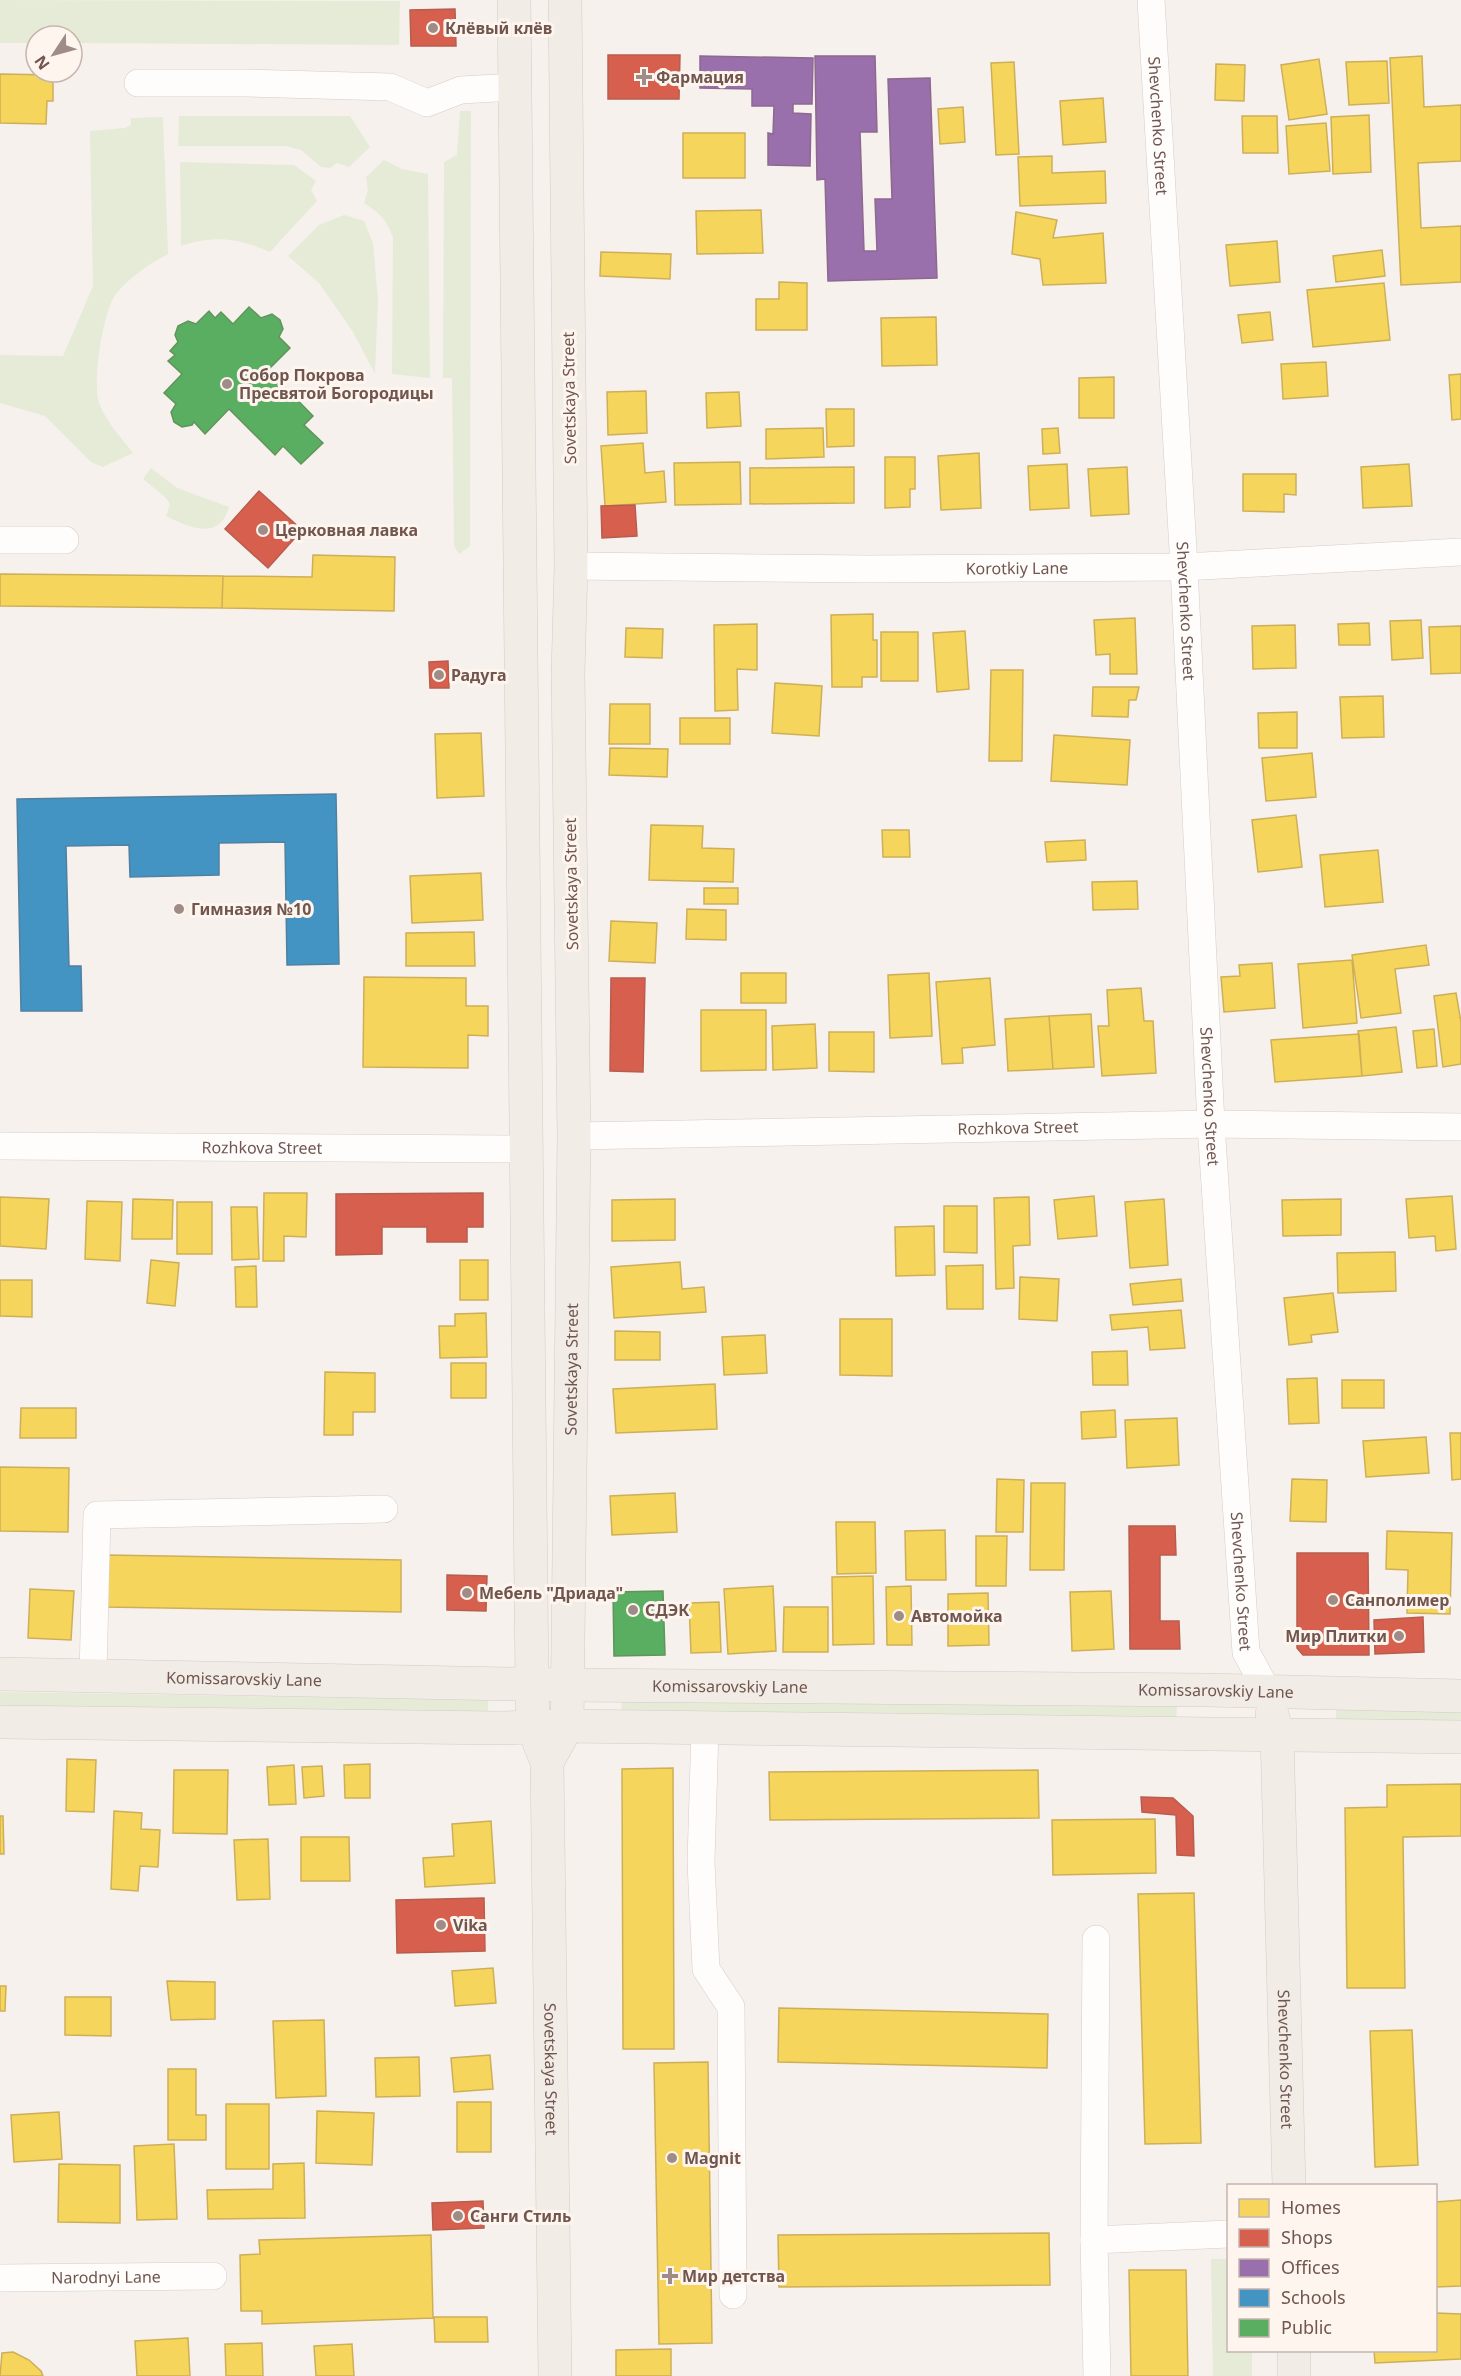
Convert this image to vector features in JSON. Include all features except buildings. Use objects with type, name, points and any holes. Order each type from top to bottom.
[{"type":"main road","name":"Sovetskaya Street","points":[[514,0],[532,1684],[533,1727],[547,1762],[555,2376]]},
{"type":"main road","name":"Sovetskaya Street","points":[[547,1762],[567,1726],[574,1136],[568,673],[571,566],[565,0]]},
{"type":"main road","name":"Komissarovskiy Lane","points":[[0,1674],[567,1685],[1267,1691],[1461,1696]]},
{"type":"main road","name":"Shevchenko Street","points":[[1267,1691],[1276,1734],[1289,2184]]},
{"type":"main road","points":[[0,1722],[567,1726],[1461,1737]]},
{"type":"main road","points":[[1293,2352],[1294,2376]]},
{"type":"street","name":"Shevchenko Street","points":[[1151,0],[1185,567],[1211,1124],[1246,1652],[1267,1691]]},
{"type":"street","points":[[138,83],[390,87],[427,103],[461,90],[515,87]]},
{"type":"street","points":[[0,540],[65,540]]},
{"type":"street","name":"Korotkiy Lane","points":[[571,566],[868,569],[1185,567],[1461,552]]},
{"type":"street","name":"Rozhkova Street","points":[[574,1136],[1211,1124],[1461,1126]]},
{"type":"street","name":"Rozhkova Street","points":[[0,1146],[526,1149]]},
{"type":"street","points":[[93,1675],[97,1515],[384,1509]]},
{"type":"street","points":[[705,1728],[701,1862],[706,1969],[731,2007],[733,2295]]},
{"type":"street","points":[[1096,1939],[1094,2240],[1097,2376]]},
{"type":"street","points":[[1094,2240],[1227,2234]]},
{"type":"street","name":"Narodnyi Lane","points":[[0,2278],[213,2276]]},
{"type":"green space","points":[[0,0],[400,1],[399,45],[84,43],[84,24],[24,24],[24,43],[0,43]]},
{"type":"green space","points":[[460,111],[471,111],[470,546],[459,554],[454,546],[452,378],[443,378],[444,162],[457,155]]},
{"type":"green space","points":[[179,116],[350,116],[370,147],[349,167],[337,163],[330,168],[321,167],[301,150],[286,146],[178,146]]},
{"type":"green space","points":[[163,117],[168,254],[140,271],[121,288],[111,302],[107,315],[100,347],[97,393],[102,410],[133,453],[103,467],[91,462],[45,416],[0,403],[0,355],[63,356],[93,286],[90,131],[125,128],[131,125],[131,118]]},
{"type":"green space","points":[[384,160],[402,169],[428,174],[430,378],[392,374],[393,238],[382,217],[364,203],[368,190],[366,177]]},
{"type":"green space","points":[[180,162],[294,165],[316,181],[311,190],[317,201],[270,252],[236,241],[215,239],[181,246]]},
{"type":"green space","points":[[344,215],[364,221],[373,243],[378,300],[375,374],[353,332],[319,283],[288,256],[319,225]]},
{"type":"green space","points":[[151,468],[177,488],[229,507],[224,518],[218,525],[202,529],[166,516],[170,504],[143,479]]},
{"type":"green space","points":[[0,1692],[488,1700],[488,1714],[0,1707]]},
{"type":"green space","points":[[622,1700],[1177,1705],[1176,1720],[621,1715]]},
{"type":"green space","points":[[1336,1709],[1461,1712],[1461,1723],[1336,1721]]},
{"type":"green space","points":[[1211,2259],[1227,2259],[1227,2352],[1252,2352],[1252,2376],[1213,2376]]},
{"type":"place","name":"Клёвый клёв","points":[[433,28]]},
{"type":"place","name":"Фармация","points":[[644,77]]},
{"type":"place","name":"Собор Покрова Пресвятой Богородицы","points":[[227,384]]},
{"type":"place","name":"Церковная лавка","points":[[263,530]]},
{"type":"place","name":"Радуга","points":[[439,675]]},
{"type":"place","name":"Гимназия №10","points":[[179,909]]},
{"type":"place","name":"Мебель \"Дриада\"","points":[[467,1593]]},
{"type":"place","name":"Санполимер","points":[[1333,1600]]},
{"type":"place","name":"СДЭК","points":[[633,1610]]},
{"type":"place","name":"Автомойка","points":[[899,1616]]},
{"type":"place","name":"Мир Плитки","points":[[1399,1636]]},
{"type":"place","name":"Vika","points":[[441,1925]]},
{"type":"place","name":"Magnit","points":[[672,2158]]},
{"type":"place","name":"Санги Стиль","points":[[458,2216]]},
{"type":"place","name":"Мир детства","points":[[670,2276]]}]
